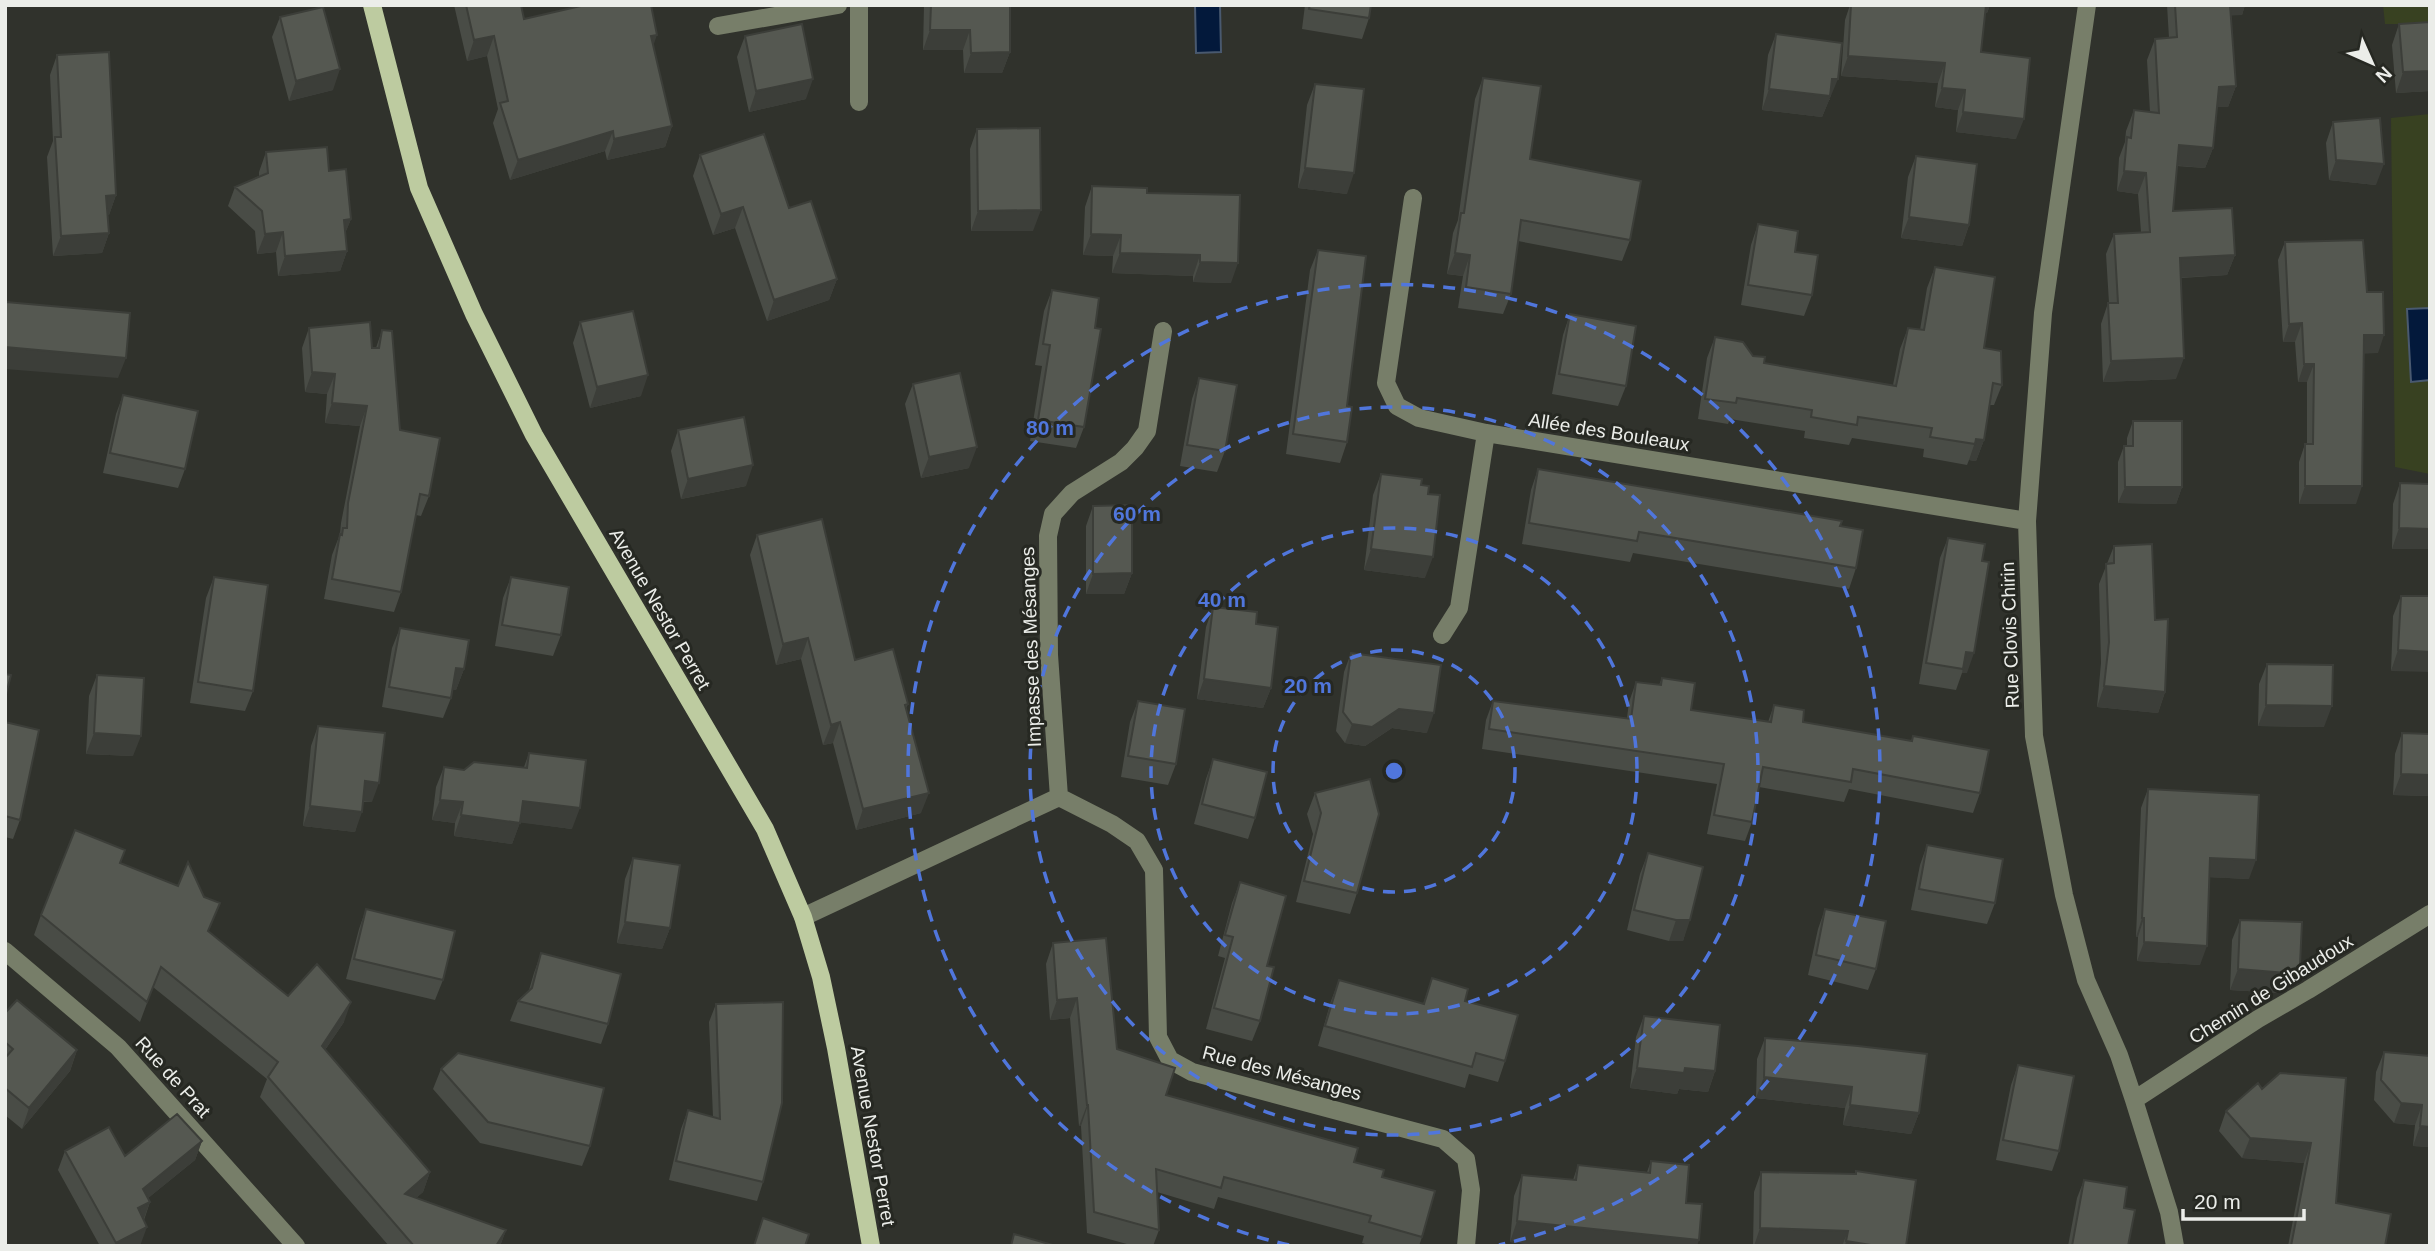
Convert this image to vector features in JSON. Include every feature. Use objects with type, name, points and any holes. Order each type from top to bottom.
[{"type":"main road","name":"Avenue Nestor Perret","points":[[372,5],[419,188],[474,314],[534,435],[765,829],[803,917],[821,977],[834,1036],[871,1246]]},
{"type":"street","points":[[718,26],[838,5]]},
{"type":"street","points":[[859,5],[859,102]]},
{"type":"street","name":"Rue Clovis Chirin","points":[[2087,5],[2043,313],[2027,521],[2034,736],[2064,895],[2086,980],[2119,1055],[2169,1212],[2175,1246]]},
{"type":"street","name":"Allée des Bouleaux","points":[[1413,198],[1386,383],[1397,406],[1419,418],[1486,433],[2027,521]]},
{"type":"street","name":"Impasse des Mésanges","points":[[1059,797],[1049,655],[1048,536],[1054,514],[1072,493],[1121,462],[1147,431],[1163,331]]},
{"type":"street","points":[[1442,635],[1460,608],[1486,433]]},
{"type":"street","points":[[803,917],[1059,797]]},
{"type":"street","name":"Rue des Mésanges","points":[[1059,797],[1112,824],[1137,841],[1154,870],[1158,1037],[1170,1059],[1192,1072],[1443,1139],[1466,1159],[1471,1190],[1466,1246]]},
{"type":"street","name":"Chemin de Gibaudoux","points":[[2134,1100],[2258,1019],[2430,914]]},
{"type":"street","name":"Rue de Prat","points":[[5,951],[118,1047],[296,1246]]},
{"type":"green space","points":[[2383,5],[2430,5],[2430,24],[2385,24]]},
{"type":"green space","points":[[2430,114],[2430,474],[2395,467],[2391,118]]},
{"type":"water","points":[[1195,5],[1220,5],[1221,52],[1196,53]]},
{"type":"water","points":[[2430,308],[2430,380],[2411,382],[2407,309]]},
{"type":"building","points":[[466,5],[521,5],[524,19],[585,5],[651,5],[657,35],[651,36],[672,126],[614,139],[613,131],[518,160],[500,103],[508,101],[494,36],[474,40]]},
{"type":"building","points":[[931,5],[1010,5],[1010,52],[971,53],[970,30],[930,30]]},
{"type":"building","points":[[1310,5],[1371,5],[1369,18],[1309,9]]},
{"type":"building","points":[[1851,5],[1986,5],[1981,52],[2030,58],[2024,119],[1963,112],[1965,90],[1942,88],[1945,63],[1848,56]]},
{"type":"building","points":[[2175,5],[2230,5],[2236,86],[2219,87],[2213,148],[2179,145],[2173,211],[2232,208],[2235,255],[2180,258],[2184,358],[2111,361],[2108,303],[2118,303],[2114,234],[2150,232],[2146,173],[2124,171],[2127,137],[2131,138],[2134,110],[2159,113],[2155,39],[2177,37]]},
{"type":"building","points":[[323,7],[340,69],[296,81],[280,17]]},
{"type":"building","points":[[2430,22],[2430,71],[2403,72],[2399,24]]},
{"type":"building","points":[[802,24],[813,79],[756,91],[745,36]]},
{"type":"building","points":[[1776,34],[1842,43],[1838,79],[1832,79],[1830,96],[1769,89]]},
{"type":"building","points":[[109,52],[116,195],[106,196],[109,233],[61,236],[55,137],[61,137],[57,55]]},
{"type":"building","points":[[1483,78],[1541,86],[1530,159],[1641,181],[1630,240],[1521,220],[1511,294],[1466,287],[1470,255],[1455,253],[1461,213],[1464,213]]},
{"type":"building","points":[[1315,84],[1364,89],[1354,173],[1305,168]]},
{"type":"building","points":[[2380,118],[2384,164],[2336,160],[2333,122]]},
{"type":"building","points":[[1040,128],[1041,210],[978,211],[977,129]]},
{"type":"building","points":[[764,134],[789,208],[811,201],[837,279],[774,300],[743,207],[721,214],[700,155]]},
{"type":"building","points":[[327,147],[329,171],[346,169],[351,219],[344,220],[347,251],[285,256],[283,232],[265,234],[262,211],[235,187],[268,173],[266,152]]},
{"type":"building","points":[[1916,156],[1977,164],[1969,225],[1909,217]]},
{"type":"building","points":[[1092,186],[1147,188],[1147,193],[1240,195],[1238,263],[1200,262],[1200,255],[1120,253],[1121,235],[1091,234]]},
{"type":"building","points":[[1758,224],[1798,231],[1795,252],[1818,255],[1812,295],[1748,285]]},
{"type":"building","points":[[2363,240],[2367,292],[2383,292],[2384,335],[2364,335],[2362,486],[2305,486],[2305,444],[2313,444],[2314,364],[2304,364],[2302,323],[2289,324],[2285,242]]},
{"type":"building","points":[[1318,250],[1366,256],[1347,406],[1352,407],[1347,442],[1293,434]]},
{"type":"building","points":[[1935,267],[1995,277],[1984,348],[2001,351],[2002,385],[1993,383],[1984,440],[1976,439],[1975,444],[1930,437],[1932,428],[1858,417],[1857,425],[1811,417],[1812,410],[1737,398],[1736,403],[1705,399],[1715,337],[1743,342],[1753,356],[1765,357],[1764,363],[1896,386],[1908,328],[1924,330]]},
{"type":"building","points":[[1052,290],[1099,298],[1095,328],[1101,329],[1084,427],[1038,420],[1050,345],[1043,344]]},
{"type":"building","points":[[6,302],[130,313],[126,358],[5,347]]},
{"type":"building","points":[[633,311],[648,375],[597,387],[580,322]]},
{"type":"building","points":[[1570,314],[1636,326],[1626,386],[1559,374]]},
{"type":"building","points":[[370,322],[372,348],[379,348],[382,330],[392,331],[400,430],[440,438],[429,496],[420,494],[401,592],[332,579],[340,534],[342,535],[343,528],[347,528],[348,503],[367,406],[332,403],[335,374],[312,372],[309,328]]},
{"type":"building","points":[[960,373],[977,447],[929,457],[913,384]]},
{"type":"building","points":[[1199,378],[1237,385],[1225,451],[1187,445]]},
{"type":"building","points":[[123,395],[198,411],[185,469],[110,453]]},
{"type":"building","points":[[744,417],[753,465],[688,479],[678,430]]},
{"type":"building","points":[[2133,421],[2182,421],[2182,487],[2125,487],[2124,446],[2133,446]]},
{"type":"building","points":[[1538,469],[1842,521],[1840,526],[1863,530],[1856,568],[1639,532],[1637,541],[1529,523]]},
{"type":"building","points":[[1381,474],[1422,479],[1421,485],[1429,486],[1428,494],[1440,495],[1433,557],[1371,549]]},
{"type":"building","points":[[2400,483],[2430,484],[2430,529],[2399,528]]},
{"type":"building","points":[[1132,505],[1132,573],[1093,574],[1093,506]]},
{"type":"building","points":[[822,519],[855,660],[893,649],[929,793],[863,809],[840,722],[831,725],[808,638],[783,644],[757,535]]},
{"type":"building","points":[[1948,538],[1985,544],[1982,561],[1989,562],[1974,653],[1966,652],[1963,669],[1926,663]]},
{"type":"building","points":[[2152,544],[2155,620],[2168,619],[2165,692],[2104,686],[2109,642],[2106,564],[2114,563],[2114,546]]},
{"type":"building","points":[[214,577],[268,585],[253,691],[198,682]]},
{"type":"building","points":[[511,577],[569,587],[561,635],[502,625]]},
{"type":"building","points":[[2401,596],[2430,596],[2430,652],[2398,650]]},
{"type":"building","points":[[1213,607],[1257,612],[1256,624],[1278,627],[1271,688],[1204,679]]},
{"type":"building","points":[[400,628],[469,640],[464,669],[456,668],[451,698],[389,687]]},
{"type":"building","points":[[1351,653],[1441,665],[1434,713],[1399,709],[1372,727],[1352,724],[1343,712]]},
{"type":"building","points":[[2267,664],[2333,665],[2332,706],[2266,705]]},
{"type":"building","points":[[5,674],[11,675],[5,698]]},
{"type":"building","points":[[97,675],[144,678],[141,736],[94,733]]},
{"type":"building","points":[[1662,678],[1695,683],[1691,710],[1771,722],[1774,705],[1804,710],[1803,722],[1912,741],[1913,736],[1989,750],[1980,793],[1853,769],[1851,782],[1763,767],[1752,822],[1714,815],[1724,764],[1489,729],[1493,701],[1631,719],[1636,682],[1661,685]]},
{"type":"building","points":[[1138,701],[1185,709],[1176,764],[1128,756]]},
{"type":"building","points":[[5,722],[39,730],[20,820],[5,816]]},
{"type":"building","points":[[318,726],[385,733],[379,783],[365,781],[362,812],[310,806]]},
{"type":"building","points":[[2402,733],[2430,734],[2430,775],[2401,774]]},
{"type":"building","points":[[529,753],[586,760],[580,808],[523,801],[520,823],[461,815],[463,802],[440,800],[444,767],[464,770],[474,762],[527,768]]},
{"type":"building","points":[[1213,759],[1267,772],[1255,818],[1202,804]]},
{"type":"building","points":[[1370,779],[1379,814],[1357,893],[1304,881],[1321,813],[1315,793]]},
{"type":"building","points":[[2148,789],[2259,795],[2256,860],[2210,858],[2207,946],[2144,942],[2142,918]]},
{"type":"building","points":[[75,830],[125,850],[120,863],[178,886],[188,862],[204,897],[220,903],[208,931],[288,996],[317,964],[351,1002],[322,1046],[430,1172],[405,1194],[506,1230],[496,1246],[414,1246],[268,1077],[278,1062],[161,967],[147,1002],[41,915]]},
{"type":"building","points":[[1927,845],[2003,859],[1995,903],[1919,889]]},
{"type":"building","points":[[1648,853],[1703,867],[1690,920],[1676,920],[1634,910]]},
{"type":"building","points":[[633,858],[680,865],[670,928],[625,922]]},
{"type":"building","points":[[1240,882],[1286,896],[1267,966],[1274,967],[1260,1021],[1214,1008],[1233,937],[1225,935]]},
{"type":"building","points":[[366,909],[455,931],[443,980],[354,959]]},
{"type":"building","points":[[1825,909],[1886,921],[1876,969],[1816,955]]},
{"type":"building","points":[[2240,920],[2302,922],[2300,965],[2287,973],[2238,969]]},
{"type":"building","points":[[1106,938],[1117,1049],[1175,1068],[1166,1095],[1358,1148],[1354,1162],[1384,1170],[1382,1177],[1435,1191],[1422,1237],[1369,1222],[1371,1216],[1224,1177],[1221,1188],[1156,1169],[1159,1230],[1094,1212],[1088,1105],[1077,998],[1057,1000],[1053,943]]},
{"type":"building","points":[[541,953],[621,974],[608,1024],[518,1001],[532,988]]},
{"type":"building","points":[[1432,978],[1468,989],[1465,1001],[1518,1015],[1505,1061],[1476,1053],[1472,1067],[1325,1026],[1339,980],[1424,1004]]},
{"type":"building","points":[[17,1000],[77,1050],[29,1108],[5,1088],[5,1058],[13,1049],[5,1042],[5,1013]]},
{"type":"building","points":[[783,1002],[782,1103],[763,1182],[676,1161],[688,1110],[720,1119],[716,1004]]},
{"type":"building","points":[[1644,1016],[1720,1025],[1715,1071],[1685,1068],[1684,1073],[1637,1068]]},
{"type":"building","points":[[1765,1038],[1927,1054],[1919,1113],[1850,1105],[1852,1087],[1764,1077]]},
{"type":"building","points":[[2384,1052],[2430,1056],[2430,1127],[2420,1126],[2422,1105],[2401,1103],[2381,1080]]},
{"type":"building","points":[[458,1053],[604,1088],[590,1146],[488,1122],[441,1069]]},
{"type":"building","points":[[2018,1065],[2074,1076],[2059,1151],[2003,1140]]},
{"type":"building","points":[[2280,1073],[2346,1078],[2336,1203],[2391,1214],[2385,1246],[2291,1246],[2311,1143],[2250,1138],[2226,1111],[2258,1083],[2262,1089]]},
{"type":"building","points":[[177,1114],[202,1141],[143,1189],[150,1202],[138,1208],[147,1227],[116,1243],[65,1151],[109,1127],[125,1156]]},
{"type":"building","points":[[1651,1161],[1689,1165],[1686,1203],[1702,1204],[1699,1240],[1517,1221],[1522,1175],[1576,1180],[1578,1165],[1650,1173]]},
{"type":"building","points":[[1856,1171],[1916,1180],[1906,1246],[1877,1246],[1846,1241],[1848,1231],[1760,1228],[1761,1172],[1856,1174]]},
{"type":"building","points":[[2084,1180],[2127,1187],[2124,1208],[2135,1210],[2128,1246],[2072,1246]]},
{"type":"building","points":[[763,1218],[809,1234],[805,1246],[754,1246]]},
{"type":"building","points":[[1014,1234],[1056,1246],[1011,1246]]}]
